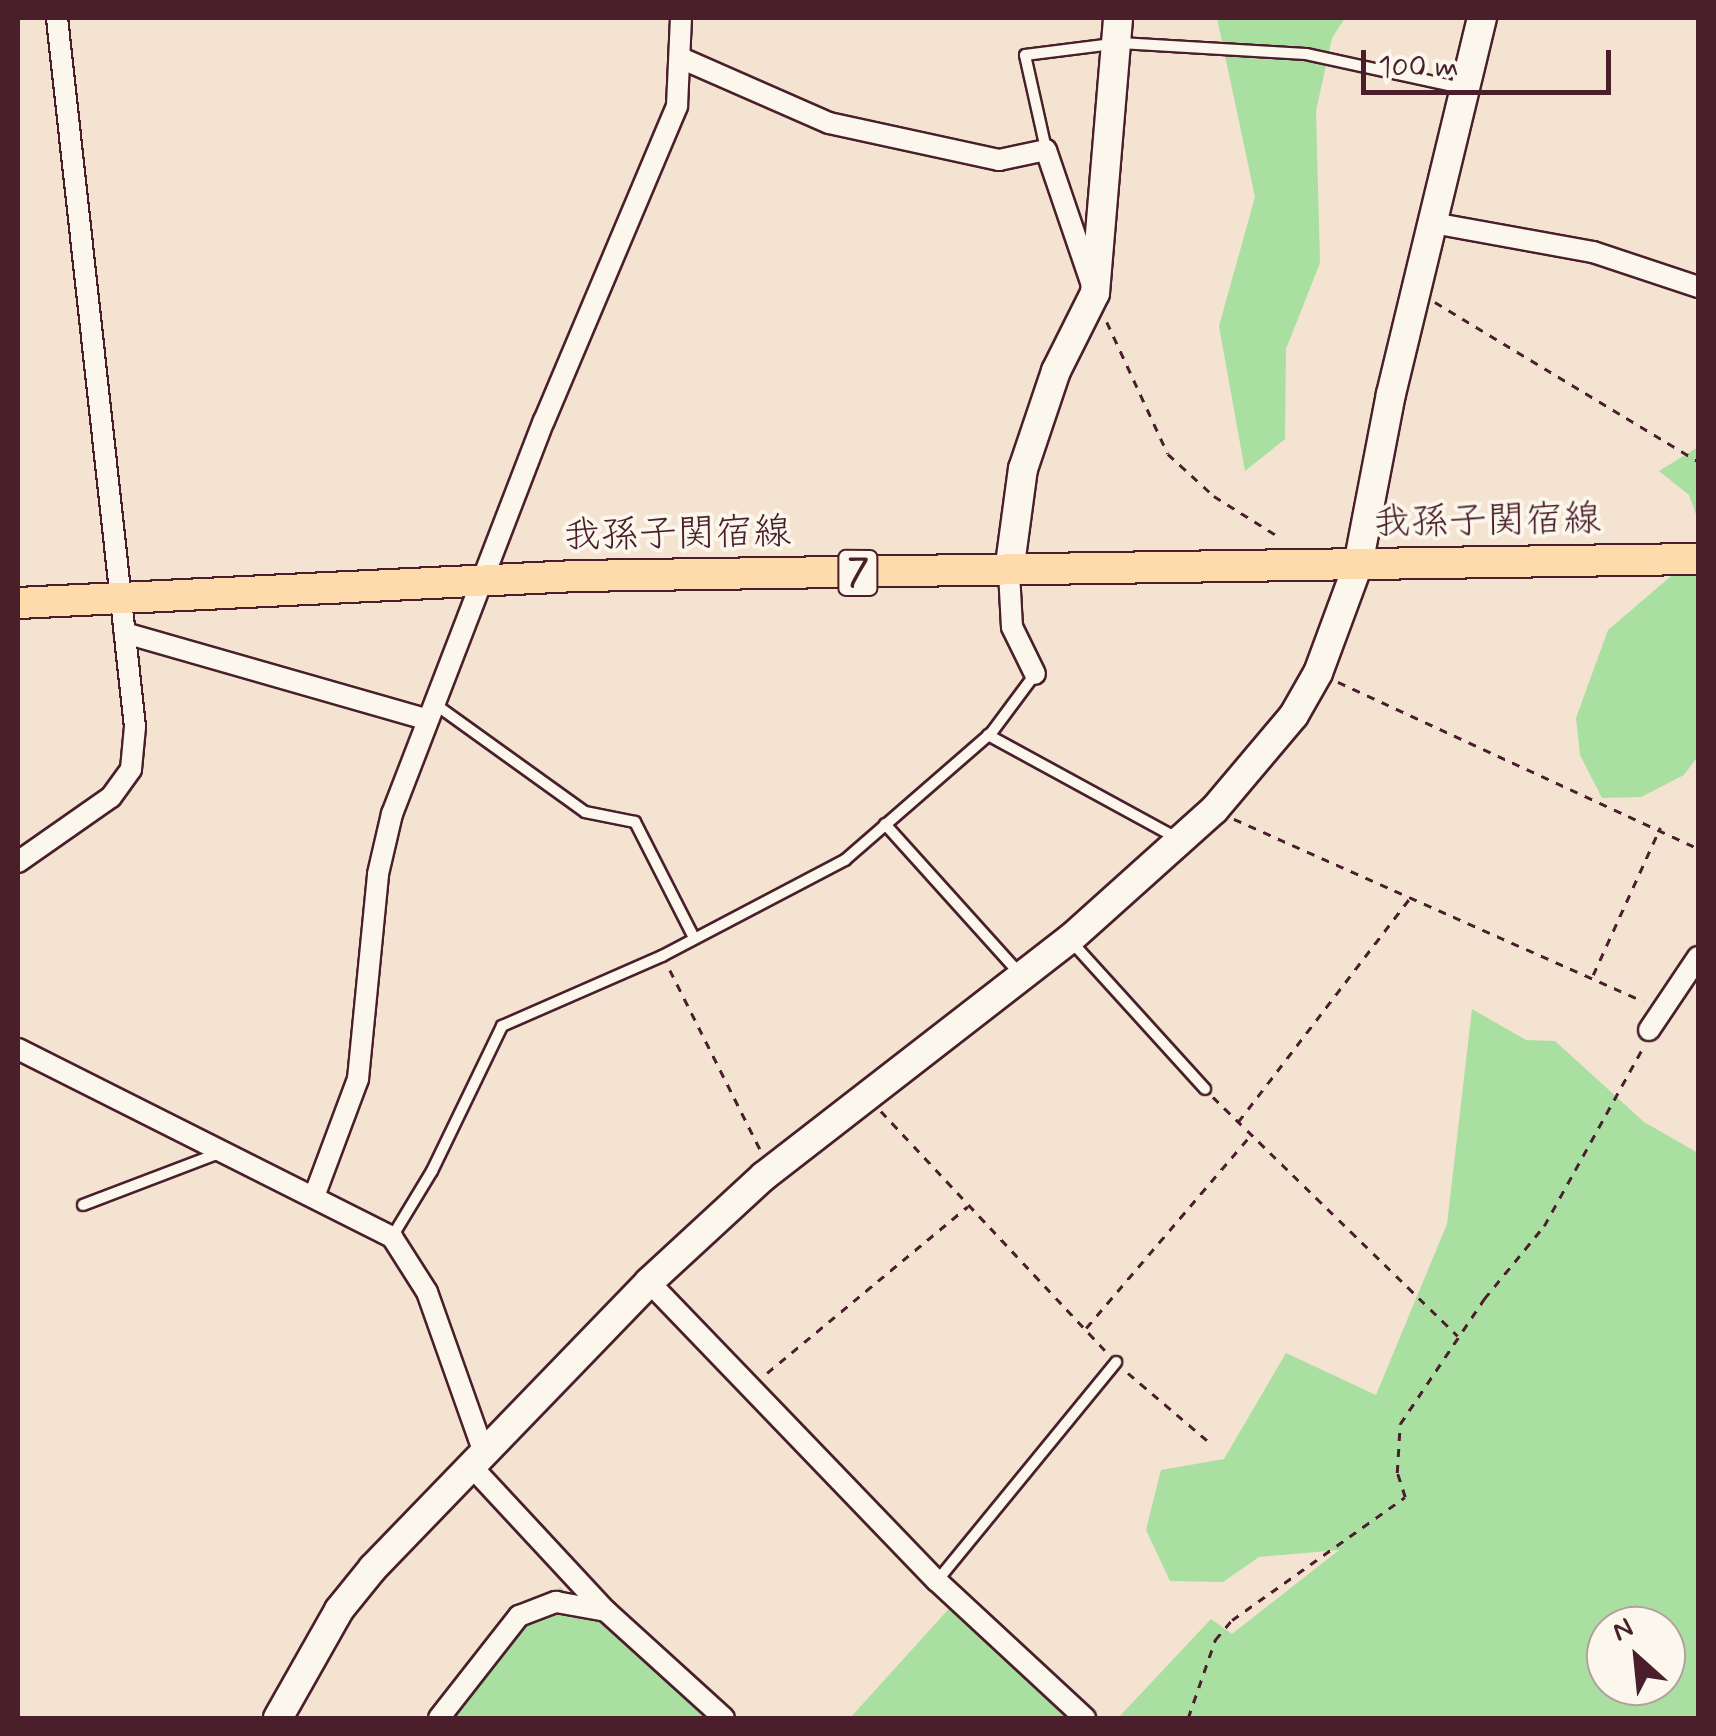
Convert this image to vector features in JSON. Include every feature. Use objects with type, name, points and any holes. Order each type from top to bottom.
[{"type":"main road","name":"我孫子関宿線","points":[[18,603],[480,578],[1698,559]]},
{"type":"street","points":[[18,862],[111,798],[130,769],[136,727],[57,18]]},
{"type":"street","points":[[315,1194],[358,1079],[378,874],[428,710],[677,106],[684,59],[681,18]]},
{"type":"street","points":[[278,1718],[339,1610],[649,1282],[770,1170],[1070,939],[1214,810],[1258,763],[1318,673],[1358,565],[1417,291],[1482,18]]},
{"type":"street","points":[[1035,674],[1012,627],[1009,572],[1022,469],[1056,371],[1095,292],[1118,30]]},
{"type":"street","points":[[684,59],[829,124],[1000,160],[1046,150],[1095,292]]},
{"type":"street","points":[[1433,224],[1592,252],[1698,287]]},
{"type":"street","points":[[124,633],[428,710]]},
{"type":"street","points":[[1649,1030],[1658,1008],[1698,957]]},
{"type":"street","points":[[18,1050],[315,1194],[392,1237],[428,1292],[478,1460],[606,1611],[724,1718]]},
{"type":"street","points":[[649,1282],[937,1581],[1085,1718]]},
{"type":"street","points":[[439,1718],[519,1616],[556,1602],[606,1611]]},
{"type":"lane","points":[[1046,150],[1025,55],[1118,30],[1306,54],[1465,88]]},
{"type":"lane","points":[[392,1237],[432,1172],[502,1026],[662,956],[845,860],[988,735],[1035,674]]},
{"type":"lane","points":[[428,710],[585,812],[635,822],[694,938]]},
{"type":"lane","points":[[988,735],[1180,839]]},
{"type":"lane","points":[[886,824],[1022,976]]},
{"type":"lane","points":[[1070,939],[1205,1089]]},
{"type":"lane","points":[[82,1206],[225,1150]]},
{"type":"lane","points":[[937,1581],[1116,1362]]},
{"type":"path","points":[[1417,291],[1698,462]]},
{"type":"path","points":[[1095,292],[1138,399],[1168,454],[1214,496],[1279,536]]},
{"type":"path","points":[[1318,673],[1661,827],[1698,848]]},
{"type":"path","points":[[1214,810],[1658,1008]]},
{"type":"path","points":[[1591,978],[1661,827]]},
{"type":"path","points":[[1238,1122],[1410,898]]},
{"type":"path","points":[[662,956],[770,1170]]},
{"type":"path","points":[[1188,1718],[1215,1640],[1232,1620],[1405,1497],[1397,1473],[1400,1424],[1458,1336],[1544,1226],[1620,1099],[1649,1030]]},
{"type":"path","points":[[1205,1089],[1458,1336]]},
{"type":"path","points":[[866,1096],[1116,1362],[1209,1442]]},
{"type":"path","points":[[1084,1329],[1251,1135]]},
{"type":"path","points":[[750,1387],[969,1205]]},
{"type":"green space","points":[[1217,18],[1345,18],[1332,38],[1316,111],[1320,263],[1286,349],[1285,439],[1245,471],[1219,326],[1255,197]]},
{"type":"green space","points":[[1698,447],[1698,520],[1689,495],[1659,471]]},
{"type":"green space","points":[[1698,553],[1698,756],[1684,775],[1641,797],[1602,798],[1580,755],[1576,718],[1608,630]]},
{"type":"green space","points":[[1472,1009],[1526,1040],[1555,1041],[1644,1122],[1698,1153],[1698,1718],[1118,1718],[1211,1619],[1232,1634],[1339,1550],[1259,1557],[1223,1582],[1170,1581],[1146,1530],[1161,1470],[1224,1459],[1286,1353],[1376,1395],[1447,1224]]},
{"type":"green space","points":[[560,1587],[705,1718],[448,1718],[499,1649]]},
{"type":"green space","points":[[955,1602],[1077,1718],[850,1718]]}]
